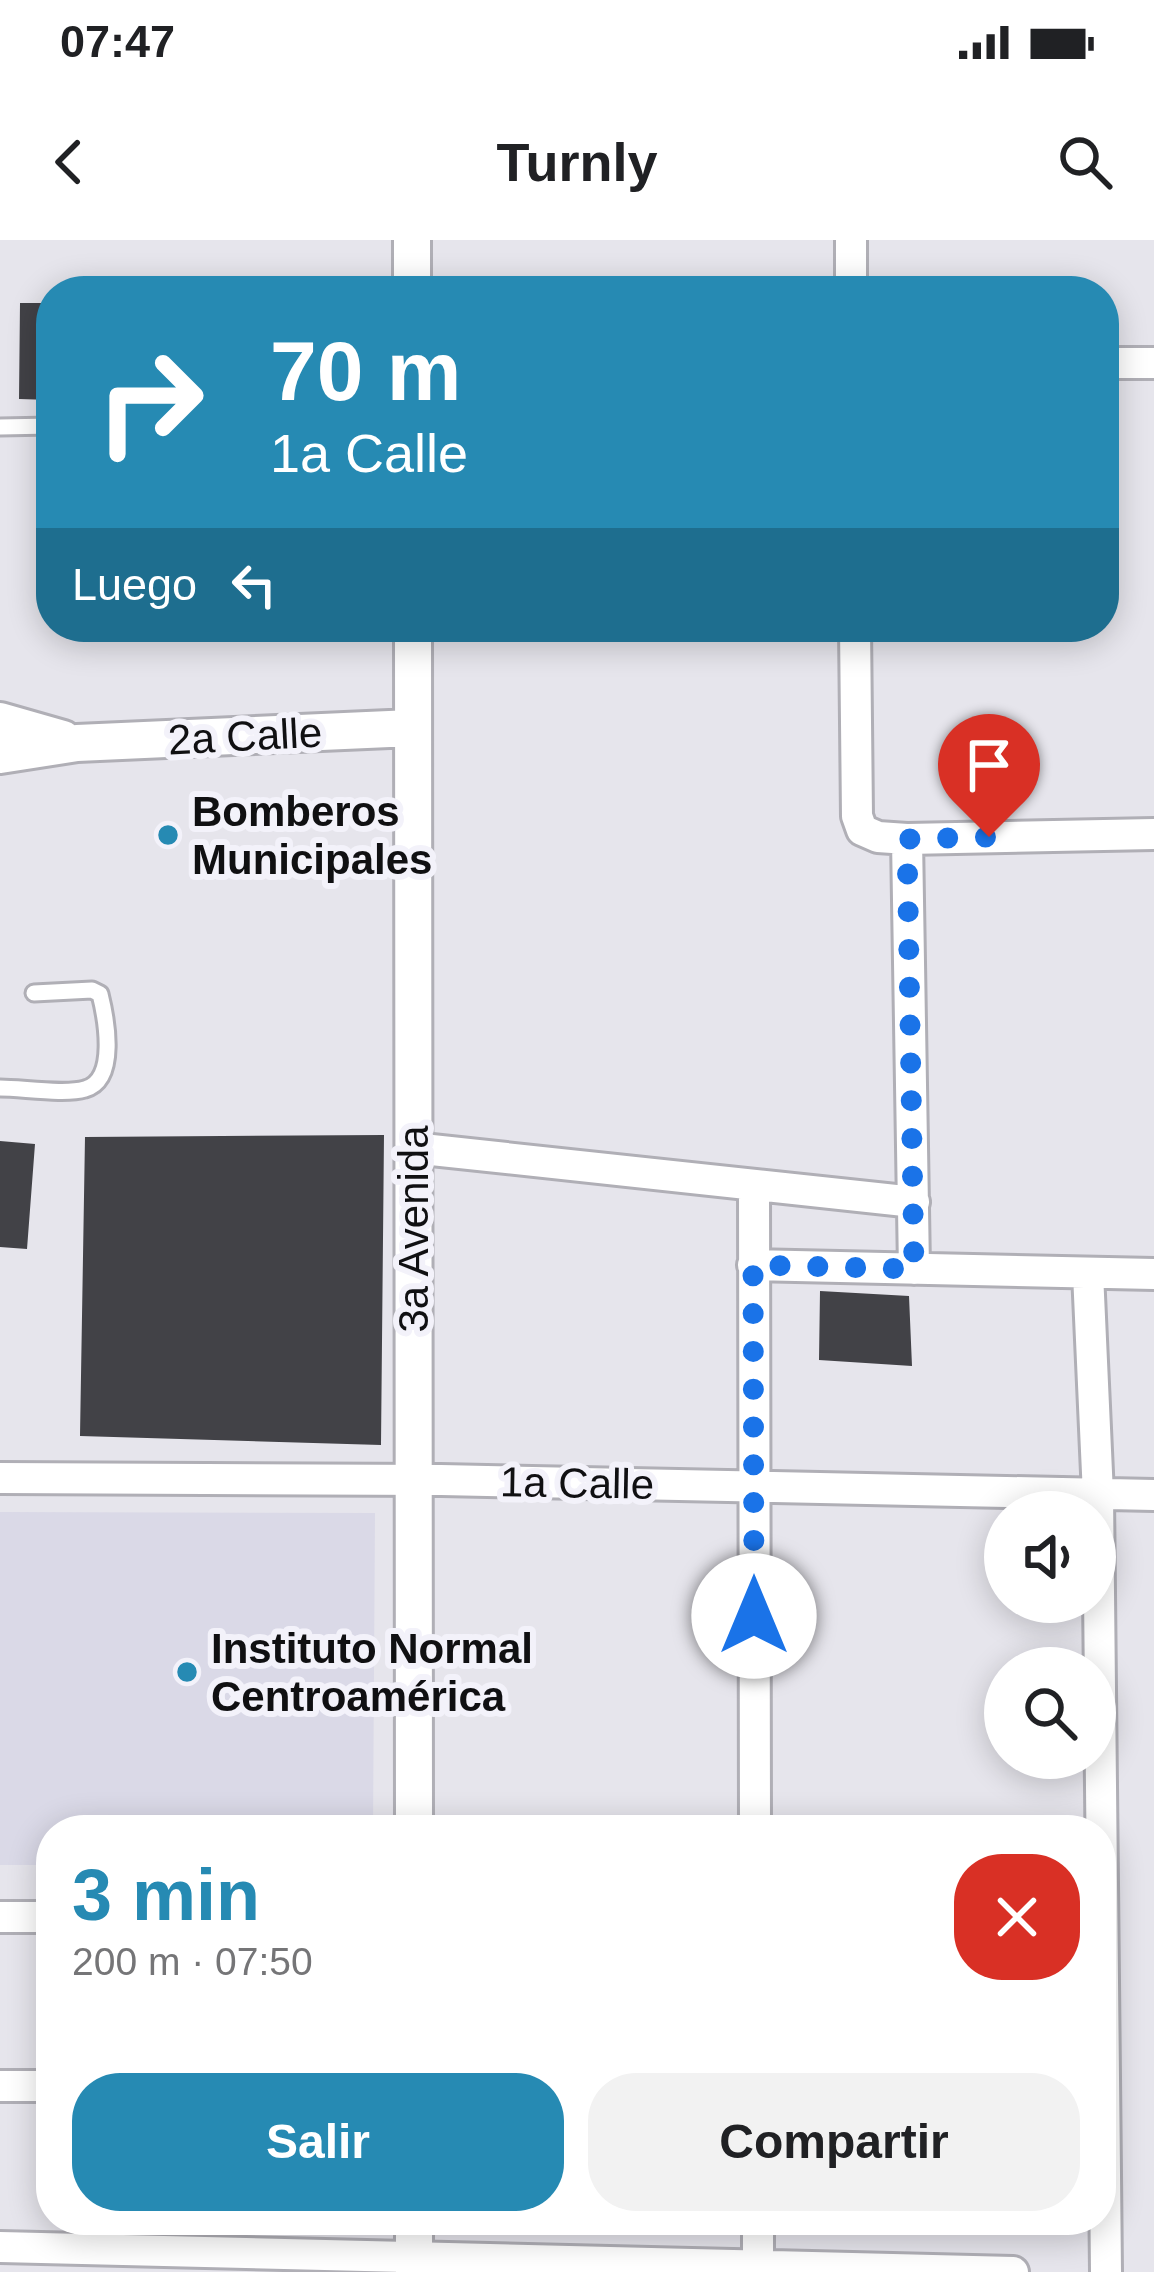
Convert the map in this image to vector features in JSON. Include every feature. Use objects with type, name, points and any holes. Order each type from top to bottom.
[{"type":"street","points":[[412,240],[412,276]]},
{"type":"street","points":[[851,240],[851,276]]},
{"type":"street","points":[[1119,363],[1154,363]]},
{"type":"street","name":"3a Avenida","points":[[412,642],[413,1815]]},
{"type":"street","points":[[855,642],[857,816],[862,830],[878,837],[907,839],[1154,834]]},
{"type":"street","name":"2a Calle","points":[[0,721],[77,743]]},
{"type":"street","name":"2a Calle","points":[[0,755],[77,743],[412,728]]},
{"type":"street","points":[[907,839],[914,1269]]},
{"type":"street","points":[[412,1148],[914,1202]]},
{"type":"street","points":[[754,1185],[755,1815]]},
{"type":"street","points":[[753,1265],[1154,1274]]},
{"type":"street","points":[[1088,1273],[1097,1491]]},
{"type":"street","name":"1a Calle","points":[[0,1478],[984,1493]]},
{"type":"street","name":"1a Calle","points":[[1116,1495],[1154,1495]]},
{"type":"street","points":[[1098,1623],[1101,1815]]},
{"type":"street","points":[[0,1917],[36,1917]]},
{"type":"street","points":[[0,2086],[36,2086]]},
{"type":"street","points":[[758,2235],[758,2269]]},
{"type":"street","points":[[1106,2235],[1106,2272]]},
{"type":"street","points":[[0,2247],[414,2265],[1013,2272]]},
{"type":"lane","points":[[0,427],[36,426]]},
{"type":"lane","points":[[0,1088],[86,1089],[99,1080],[106,1064],[100,994],[92,990],[34,993]]},
{"type":"shaded area","name":"Instituto Normal Centroamérica","points":[[0,1512],[375,1513],[373,1815],[36,1815],[36,1865],[0,1865]]},
{"type":"building","points":[[20,303],[36,303],[36,400],[19,399]]},
{"type":"building","points":[[384,1135],[381,1445],[80,1436],[85,1137]]},
{"type":"building","points":[[0,1141],[35,1144],[27,1249],[0,1247]]},
{"type":"building","points":[[820,1291],[909,1296],[912,1366],[819,1360]]},
{"type":"place","name":"Bomberos Municipales","points":[[168,835]]},
{"type":"place","name":"Instituto Normal Centroamérica","points":[[187,1672]]},
{"type":"route","points":[[754,1616],[753,1265],[914,1269],[907,839],[989,837]]}]
